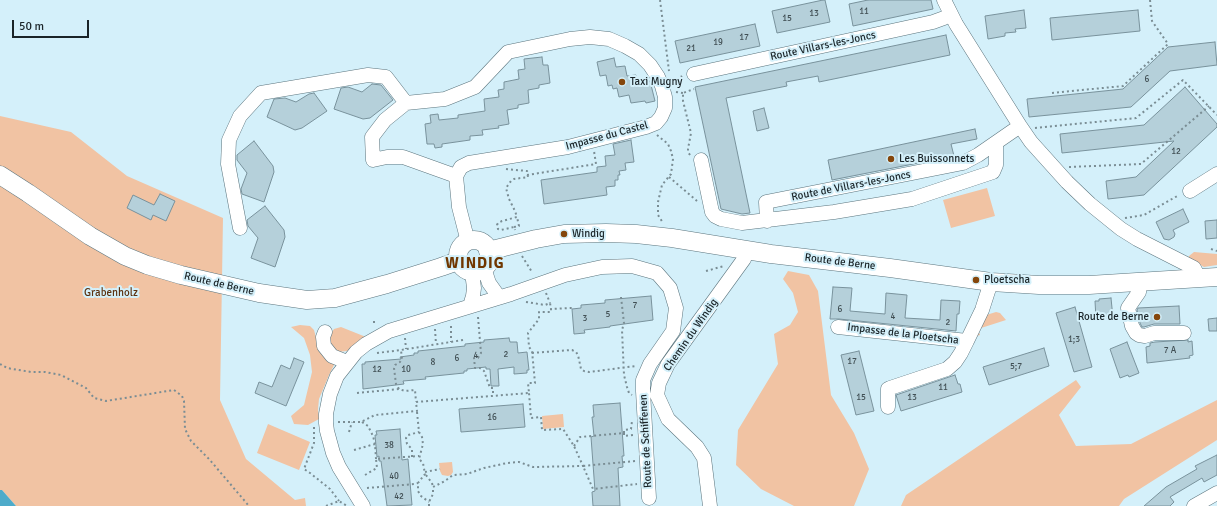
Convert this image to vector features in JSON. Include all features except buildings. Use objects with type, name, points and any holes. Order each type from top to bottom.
[{"type":"main road","name":"Route de Berne","points":[[0,175],[90,236],[125,256],[147,265],[181,275],[259,293],[307,300],[335,298],[387,284],[458,260]]},
{"type":"main road","name":"Route de Berne","points":[[488,251],[536,239],[564,234],[636,234],[991,282],[1068,285],[1140,282],[1217,276]]},
{"type":"main road","points":[[478,241],[486,247],[488,251],[489,260],[478,270],[463,268],[458,260],[461,247],[468,242],[478,241]]},
{"type":"street","points":[[944,0],[950,14],[1020,126],[1031,142],[1067,182],[1095,208],[1121,229],[1137,239],[1194,268],[1199,278]]},
{"type":"street","name":"Route Villars-les-Joncs","points":[[689,75],[933,22],[950,14]]},
{"type":"street","name":"Impasse du Castel","points":[[406,103],[445,98],[475,87],[508,52],[570,39],[590,37],[609,39],[639,54],[650,65],[658,77],[669,87],[665,98],[665,108],[661,117],[656,123],[596,145],[568,146],[469,163],[461,167],[456,176]]},
{"type":"street","points":[[240,228],[228,164],[229,140],[240,116],[261,93],[368,74],[386,77],[406,103],[385,120],[372,137],[373,160],[387,157],[403,157],[456,176],[459,207],[468,242]]},
{"type":"street","name":"Route de Villars-les-Joncs","points":[[767,221],[766,202],[963,163],[978,155],[1020,126]]},
{"type":"street","points":[[701,160],[712,212],[721,220],[742,223],[834,212],[912,199],[993,172],[996,165],[996,142]]},
{"type":"street","points":[[1190,192],[1217,174]]},
{"type":"street","points":[[831,190],[834,212]]},
{"type":"street","name":"Chemin du Windig","points":[[710,506],[704,458],[697,447],[668,419],[657,395],[659,383],[668,364],[744,259],[747,250]]},
{"type":"street","name":"Route de Schiffenen","points":[[363,506],[339,467],[333,453],[327,431],[326,414],[330,394],[337,376],[347,362],[366,344],[389,331],[474,311],[499,297],[565,275],[602,267],[632,266],[657,273],[670,288],[676,308],[673,330],[650,364],[643,385],[649,498]]},
{"type":"street","points":[[478,270],[499,297]]},
{"type":"street","points":[[474,311],[473,296],[478,270]]},
{"type":"street","name":"Impasse de la Ploetscha","points":[[888,407],[888,389],[947,369],[955,362],[962,353],[982,310],[991,282]]},
{"type":"street","points":[[1140,282],[1140,292],[1128,308],[1132,326],[1136,333],[1145,336],[1154,333],[1184,333]]},
{"type":"street","name":"Impasse de la Ploetscha","points":[[838,327],[967,341]]},
{"type":"street","points":[[325,332],[323,337],[324,346],[332,356],[347,362]]},
{"type":"street","points":[[1194,506],[1217,493]]},
{"type":"path","points":[[660,0],[669,87]]},
{"type":"path","points":[[1052,93],[1123,86],[1168,44],[1152,21],[1150,0]]},
{"type":"path","points":[[669,87],[675,82],[689,75]]},
{"type":"path","points":[[1020,126],[1027,120],[1034,128],[1136,118],[1183,80],[1217,115]]},
{"type":"path","points":[[669,87],[683,93],[694,88]]},
{"type":"path","points":[[683,93],[683,101],[691,133],[688,152],[695,159],[701,160]]},
{"type":"path","points":[[1065,164],[1070,168],[1141,164],[1209,106]]},
{"type":"path","points":[[646,127],[662,138],[668,144],[671,151],[673,167],[669,177],[662,184],[658,202],[658,215],[666,228]]},
{"type":"path","points":[[517,217],[498,223],[498,229],[515,228],[519,226],[517,217],[509,200],[506,188],[511,181],[528,177],[527,175],[596,164],[594,150],[596,145]]},
{"type":"path","points":[[504,168],[509,170],[527,171],[527,175]]},
{"type":"path","points":[[669,177],[680,188],[712,212]]},
{"type":"path","points":[[1144,215],[1172,199],[1190,192]]},
{"type":"path","points":[[1211,249],[1217,251]]},
{"type":"path","points":[[522,256],[532,272]]},
{"type":"path","points":[[546,293],[551,309]]},
{"type":"path","points":[[621,297],[624,323],[622,330],[624,367],[627,387],[629,393],[633,396]]},
{"type":"path","points":[[520,301],[545,305],[550,303]]},
{"type":"path","points":[[572,308],[551,309],[551,312],[539,312],[540,319],[528,333],[535,383],[528,384],[531,418],[541,417],[542,430],[563,429],[574,446],[593,489],[648,483]]},
{"type":"path","points":[[474,311],[481,354],[478,358],[474,358],[475,368],[480,368],[484,371],[490,388],[493,388],[493,396]]},
{"type":"path","points":[[374,321],[374,327]]},
{"type":"path","points":[[451,326],[451,342]]},
{"type":"path","points":[[434,329],[436,344]]},
{"type":"path","points":[[405,337],[406,349]]},
{"type":"path","points":[[372,353],[402,350],[463,340]]},
{"type":"path","points":[[399,389],[396,384],[394,368],[395,365],[402,360],[402,350]]},
{"type":"path","points":[[532,353],[572,350],[576,352],[581,368],[584,371],[589,372],[650,364]]},
{"type":"path","points":[[0,364],[7,368],[61,375],[86,388],[94,398],[106,401],[174,390],[182,396],[184,401],[185,429],[191,441],[209,459],[249,506]]},
{"type":"path","points":[[357,393],[399,389],[405,391],[415,390],[419,432],[422,437],[423,444],[419,459],[423,463],[425,473],[433,487],[433,494],[429,502],[429,506]]},
{"type":"path","points":[[416,402],[529,393]]},
{"type":"path","points":[[333,423],[361,422],[375,415],[417,412]]},
{"type":"path","points":[[349,432],[352,422]]},
{"type":"path","points":[[361,422],[368,426],[373,436],[377,468],[365,475]]},
{"type":"path","points":[[317,424],[314,428],[314,443],[304,470],[310,472],[330,489],[339,501],[347,506]]},
{"type":"path","points":[[412,457],[412,449],[406,438],[408,435],[419,432]]},
{"type":"path","points":[[574,446],[580,437],[624,433],[624,436],[645,434]]},
{"type":"path","points":[[354,450],[375,444]]},
{"type":"path","points":[[376,460],[419,456]]},
{"type":"path","points":[[433,487],[445,481],[452,475],[467,474],[484,468],[507,463],[519,462],[533,467],[583,466],[646,460]]},
{"type":"path","points":[[429,502],[419,493],[418,483],[425,473],[440,469]]},
{"type":"path","points":[[367,488],[418,483]]},
{"type":"path","points":[[326,506],[339,501]]},
{"type":"green space","name":"Grabenholz","points":[[0,116],[71,132],[127,176],[223,218],[220,400],[246,459],[295,500],[305,498],[306,506],[16,506],[2,490],[0,490]]},
{"type":"green space","points":[[987,188],[995,216],[951,228],[943,200]]},
{"type":"green space","points":[[1194,252],[1217,254],[1217,265],[1204,267],[1188,258]]},
{"type":"green space","points":[[788,271],[809,275],[818,291],[831,395],[854,433],[869,469],[854,506],[794,506],[761,489],[736,465],[738,430],[778,364],[774,334],[790,325],[798,312],[793,293],[783,279]]},
{"type":"green space","points":[[996,312],[1000,313],[1006,320],[978,329],[980,335],[974,337],[983,316]]},
{"type":"green space","points":[[300,325],[310,326],[314,330],[319,349],[335,363],[319,399],[319,419],[308,425],[294,424],[291,416],[304,405],[312,372],[310,355],[304,338],[291,327]]},
{"type":"green space","points":[[341,327],[366,337],[347,351],[338,352],[329,343],[330,335],[334,329]]},
{"type":"green space","points":[[1076,380],[1081,387],[1059,415],[1076,446],[1131,444],[1217,400],[1217,440],[1124,499],[1119,506],[901,506],[906,495]]},
{"type":"green space","points":[[563,414],[564,427],[543,429],[542,416]]},
{"type":"green space","points":[[268,424],[310,442],[299,470],[257,453]]},
{"type":"green space","points":[[452,462],[453,472],[451,475],[442,475],[439,463]]},
{"type":"water","points":[[0,490],[2,490],[16,506],[0,506]]},
{"type":"place","name":"Taxi Mugny","points":[[622,82]]},
{"type":"place","name":"Les Buissonnets","points":[[891,159]]},
{"type":"place","name":"Windig","points":[[564,234]]},
{"type":"place","name":"Ploetscha","points":[[976,280]]},
{"type":"place","name":"Route de Berne","points":[[1157,317]]},
{"type":"district","name":"WINDIG","points":[[475,264]]}]
